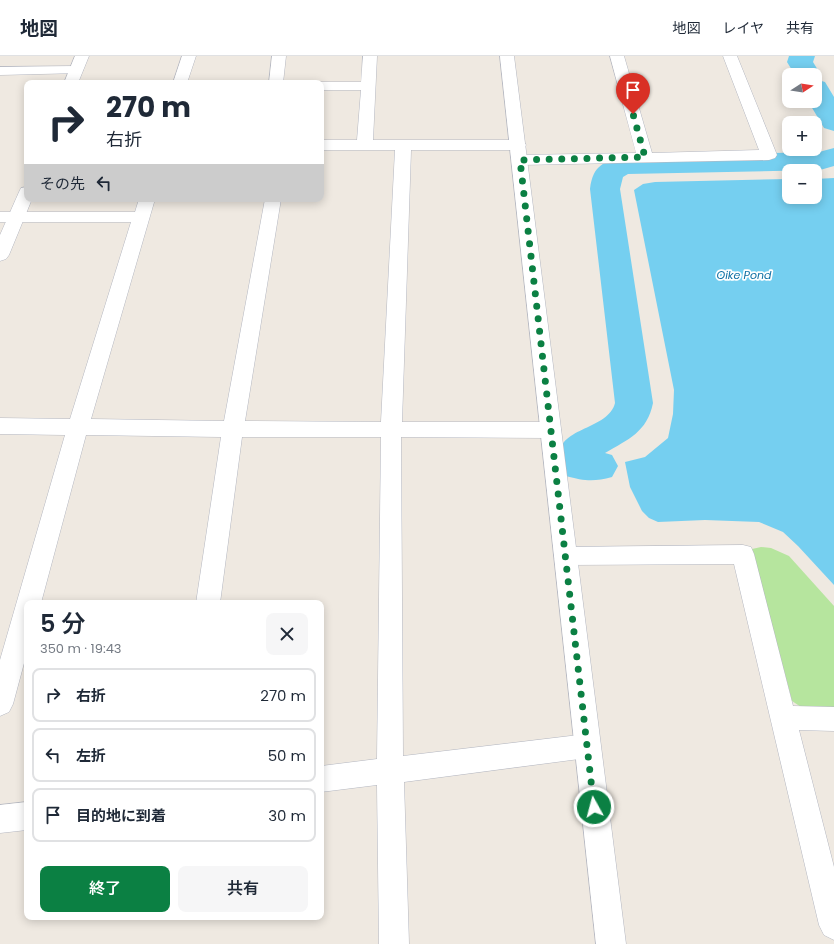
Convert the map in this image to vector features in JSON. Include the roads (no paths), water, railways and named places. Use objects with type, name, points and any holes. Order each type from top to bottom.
[{"type":"street","points":[[0,71],[73,77],[82,56]]},
{"type":"street","points":[[181,80],[189,56]]},
{"type":"street","points":[[276,80],[279,56]]},
{"type":"street","points":[[365,145],[370,56]]},
{"type":"street","points":[[507,56],[586,746],[611,944]]},
{"type":"street","points":[[617,56],[645,157]]},
{"type":"street","points":[[324,145],[403,146],[645,157],[769,155],[730,56]]},
{"type":"street","points":[[324,86],[368,86]]},
{"type":"street","points":[[394,944],[390,771],[391,429],[403,146]]},
{"type":"street","points":[[0,255],[24,200]]},
{"type":"street","points":[[208,600],[233,429],[272,202]]},
{"type":"street","points":[[0,216],[17,217],[145,208],[78,427],[30,600]]},
{"type":"street","points":[[0,426],[233,429],[551,430]]},
{"type":"street","points":[[565,556],[743,554],[834,925]]},
{"type":"street","points":[[0,704],[24,620]]},
{"type":"street","points":[[784,718],[834,719]]},
{"type":"street","points":[[324,779],[586,746]]},
{"type":"street","points":[[0,819],[24,816]]},
{"type":"water","name":"Oike Pond","points":[[834,178],[834,585],[783,532],[759,522],[705,520],[658,522],[649,518],[642,511],[630,487],[625,462],[645,457],[668,438],[673,414],[674,390],[634,190],[643,184],[655,182],[782,179],[782,204],[822,204],[822,179]]},
{"type":"waterway","points":[[802,56],[800,62],[804,68]]},
{"type":"waterway","points":[[822,101],[834,122]]},
{"type":"waterway","points":[[598,466],[580,465],[580,449],[619,427],[631,416],[634,403],[605,189],[610,172],[616,168],[626,165],[820,161],[834,157]]}]
